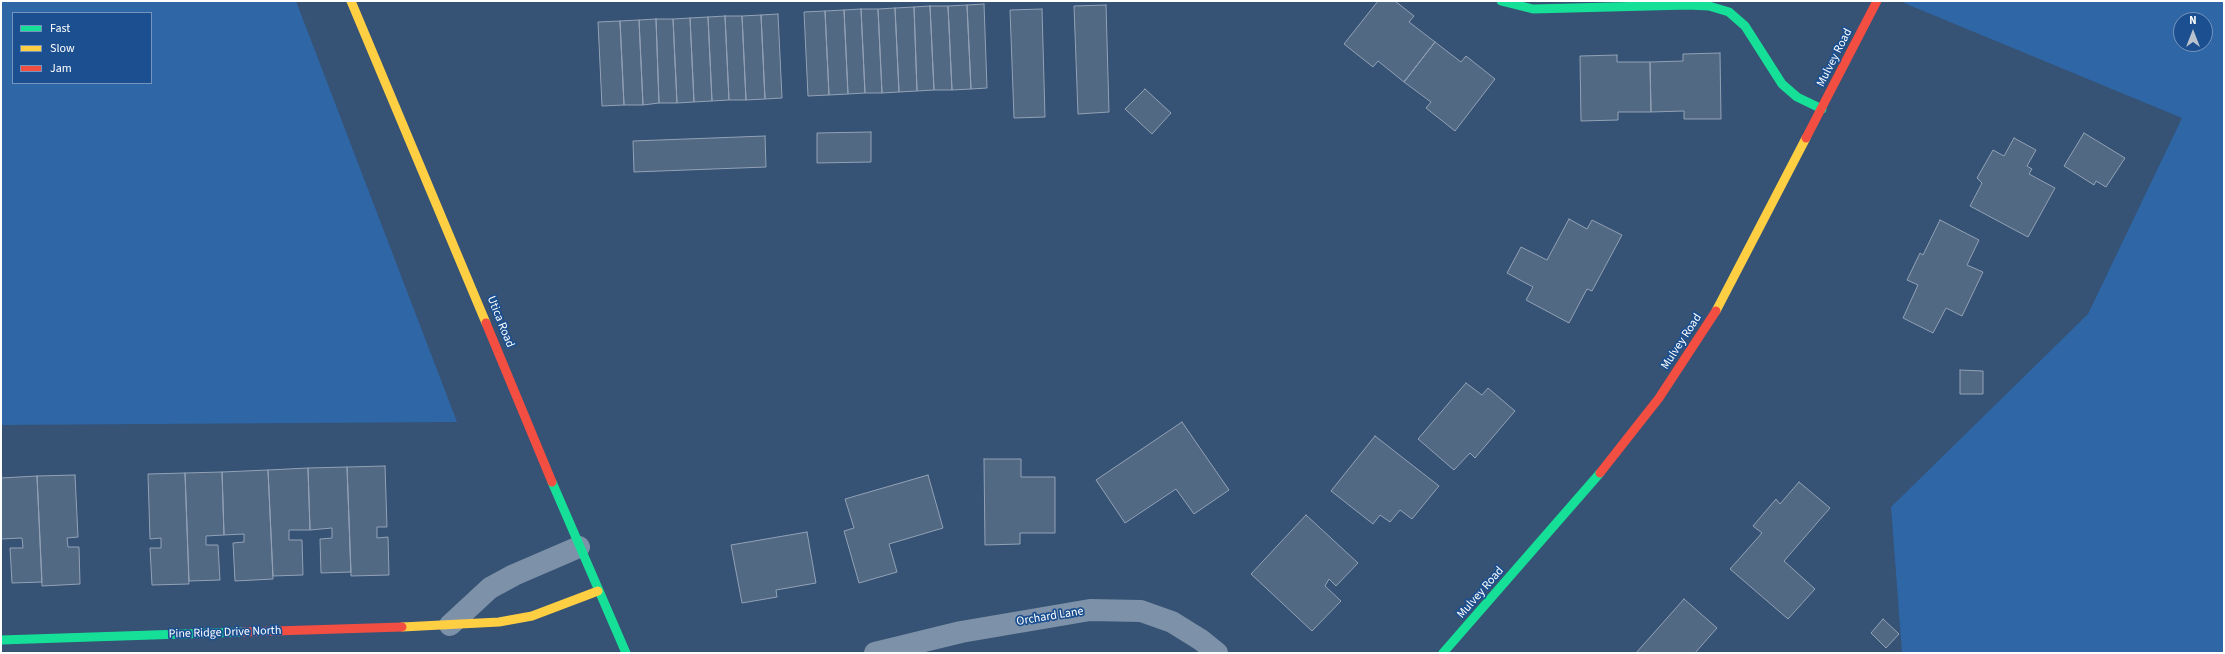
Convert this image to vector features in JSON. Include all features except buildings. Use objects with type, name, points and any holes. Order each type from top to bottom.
[{"type":"street","name":"Utica Road","points":[[351,1],[579,547],[626,653]]},
{"type":"street","points":[[1501,1],[1533,9],[1688,5],[1709,6],[1729,12],[1745,26],[1782,84],[1797,96],[1822,109]]},
{"type":"street","name":"Mulvey Road","points":[[1443,653],[1608,464],[1663,392],[1717,309],[1877,1]]},
{"type":"street","points":[[450,625],[490,588],[514,575],[579,547]]},
{"type":"street","name":"Pine Ridge Drive North","points":[[1,640],[450,625],[499,622],[532,616],[598,591]]},
{"type":"street","name":"Orchard Lane","points":[[874,653],[961,632],[1090,610],[1141,611],[1166,620],[1201,640],[1217,653]]},
{"type":"shaded area","points":[[1,1],[296,1],[457,422],[1,425]]},
{"type":"shaded area","points":[[1905,1],[2224,1],[2224,653],[1902,653],[1891,507],[2088,314],[2182,118],[1904,3]]},
{"type":"traffic: fast","points":[[1501,1],[1533,9],[1688,5],[1709,6],[1729,12],[1745,26],[1782,84],[1797,97],[1822,109]]},
{"type":"traffic: fast","points":[[1443,653],[1600,473]]},
{"type":"traffic: fast","points":[[552,482],[626,653]]},
{"type":"traffic: fast","points":[[1,640],[243,632]]},
{"type":"traffic: slow","points":[[351,1],[486,323]]},
{"type":"traffic: slow","points":[[1716,311],[1806,138]]},
{"type":"traffic: slow","points":[[402,627],[499,622],[532,616],[598,591]]},
{"type":"traffic: jam","points":[[1806,138],[1877,1]]},
{"type":"traffic: jam","points":[[1600,473],[1659,398],[1716,311]]},
{"type":"traffic: jam","points":[[486,323],[552,482]]},
{"type":"traffic: jam","points":[[243,632],[402,627]]}]
